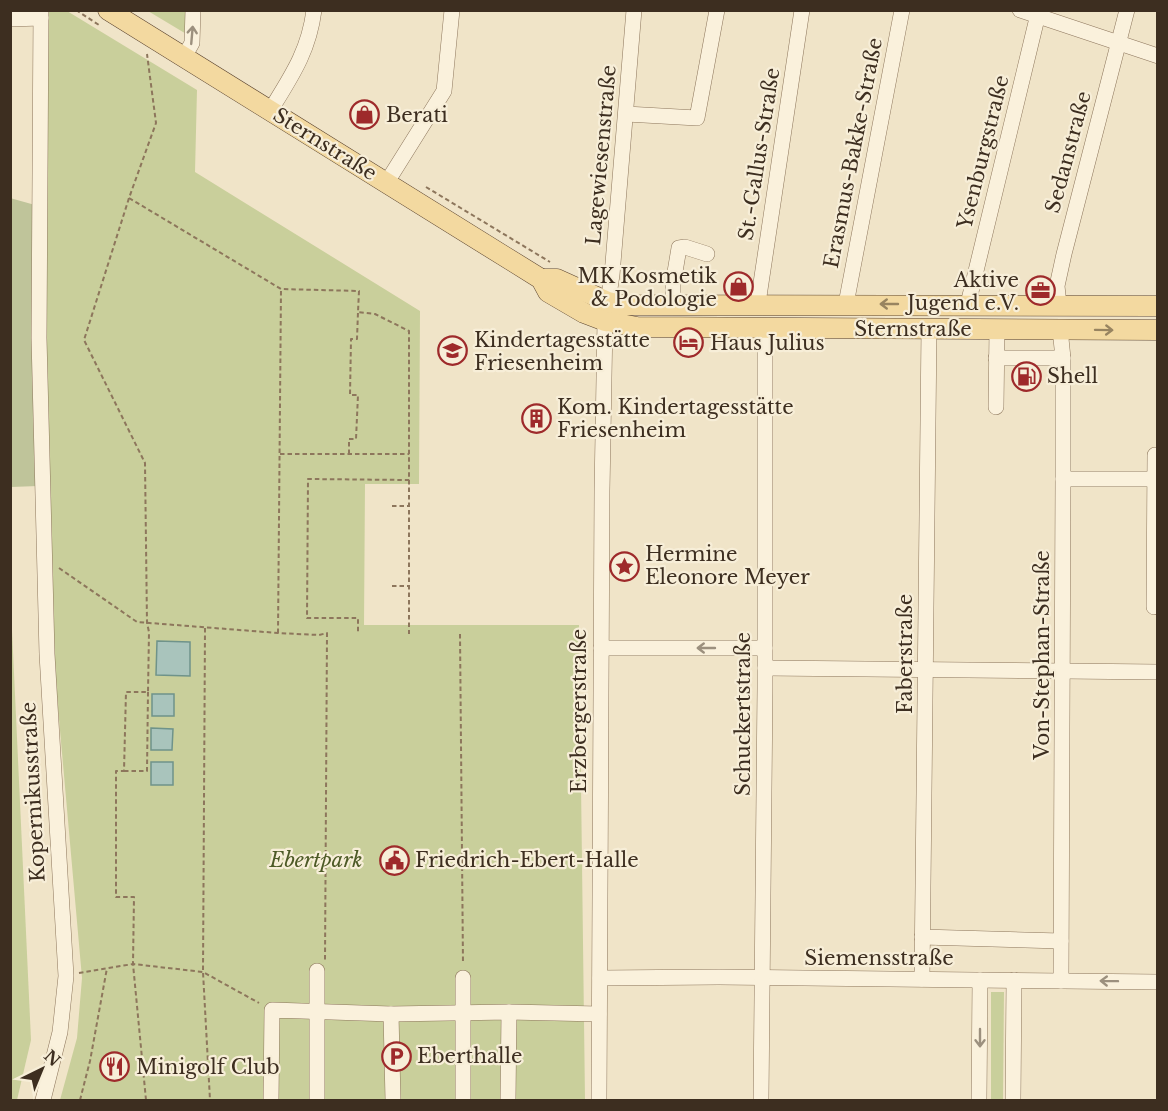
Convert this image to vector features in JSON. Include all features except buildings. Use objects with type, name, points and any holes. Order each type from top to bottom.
[{"type":"main road","name":"Sternstraße","points":[[108,10],[541,279],[549,292],[584,313],[607,312],[622,304],[673,303],[1158,306]]},
{"type":"main road","points":[[758,303],[765,329]]},
{"type":"main road","points":[[929,304],[929,329]]},
{"type":"main road","points":[[1059,304],[1060,329]]},
{"type":"main road","name":"Sternstraße","points":[[607,312],[637,327],[1158,330]]},
{"type":"street","points":[[184,57],[192,43],[193,10]]},
{"type":"street","points":[[270,111],[302,59],[310,36],[314,10]]},
{"type":"street","points":[[387,183],[444,91],[452,10]]},
{"type":"street","name":"Lagewiesenstraße","points":[[607,312],[634,10]]},
{"type":"street","points":[[626,114],[698,118],[717,10]]},
{"type":"street","name":"St.-Gallus-Straße","points":[[758,303],[802,10]]},
{"type":"street","name":"Erasmus-Bakke-Straße","points":[[846,304],[902,10]]},
{"type":"street","points":[[1020,10],[1039,13],[1158,56]]},
{"type":"street","name":"Sedanstraße","points":[[1059,304],[1057,286],[1064,254],[1127,10]]},
{"type":"street","name":"Ysenburgstraße","points":[[968,304],[1039,13]]},
{"type":"street","points":[[10,19],[41,14]]},
{"type":"street","name":"Kopernikusstraße","points":[[41,14],[39,338],[49,700],[66,976],[60,1032],[43,1101]]},
{"type":"street","points":[[673,303],[673,284],[679,248],[707,254]]},
{"type":"street","name":"Erzbergerstraße","points":[[599,1101],[601,648],[607,312]]},
{"type":"street","name":"Schuckertstraße","points":[[761,1101],[765,329]]},
{"type":"street","name":"Faberstraße","points":[[922,979],[929,329]]},
{"type":"street","points":[[996,329],[996,407]]},
{"type":"street","name":"Von-Stephan-Straße","points":[[1060,329],[1063,358],[1061,981]]},
{"type":"street","points":[[996,358],[1063,358]]},
{"type":"street","points":[[1155,455],[1155,607]]},
{"type":"street","points":[[1063,479],[1155,479]]},
{"type":"street","points":[[601,648],[765,648]]},
{"type":"street","points":[[765,669],[1158,672]]},
{"type":"street","name":"Siemensstraße","points":[[922,937],[1061,941]]},
{"type":"street","points":[[317,971],[317,1101]]},
{"type":"street","points":[[463,1101],[464,978]]},
{"type":"street","name":"Siemensstraße","points":[[600,978],[1158,982]]},
{"type":"street","points":[[979,1101],[980,980]]},
{"type":"street","points":[[1013,1101],[1014,980]]},
{"type":"street","points":[[271,1101],[273,1010],[391,1014],[510,1012],[599,1014]]},
{"type":"street","points":[[508,1101],[510,1012]]},
{"type":"street","points":[[391,1014],[393,1101]]},
{"type":"path","points":[[146,1101],[133,964],[134,897],[116,897],[116,771],[147,771],[149,632],[145,463],[84,340],[129,198],[156,123],[147,54]]},
{"type":"path","points":[[129,198],[281,289],[359,291],[357,339],[351,339],[350,395],[357,395],[356,439],[350,439],[350,454]]},
{"type":"path","points":[[278,633],[281,289]]},
{"type":"path","points":[[358,312],[375,314],[409,331],[409,634]]},
{"type":"path","points":[[280,454],[409,454]]},
{"type":"path","points":[[358,633],[358,618],[307,618],[308,479],[409,480]]},
{"type":"path","points":[[392,506],[409,506]]},
{"type":"path","points":[[45,557],[137,622],[278,633],[319,635],[327,633],[325,972],[317,971]]},
{"type":"path","points":[[392,586],[409,586]]},
{"type":"path","points":[[205,628],[203,972],[210,1101]]},
{"type":"path","points":[[460,634],[464,978]]},
{"type":"path","points":[[124,771],[126,692],[148,692]]},
{"type":"path","points":[[66,976],[133,964],[203,972],[273,1010]]},
{"type":"path","points":[[80,1101],[90,1061],[107,968]]},
{"type":"green space","name":"Ebertpark","points":[[45,11],[67,11],[197,90],[195,172],[420,311],[419,484],[365,484],[364,625],[579,625],[585,1100],[60,1100],[77,1038],[82,978],[51,629],[43,339]]},
{"type":"green space","points":[[148,11],[189,11],[188,35]]},
{"type":"green space","points":[[10,198],[35,205],[38,486],[11,487]]},
{"type":"green space","points":[[10,630],[12,630],[31,1040],[17,1100],[10,1100]]},
{"type":"green space","points":[[991,992],[1004,992],[1003,1100],[991,1100]]},
{"type":"water","points":[[157,641],[190,642],[190,676],[156,675]]},
{"type":"water","points":[[152,694],[174,694],[174,716],[152,716]]},
{"type":"water","points":[[151,728],[173,729],[172,750],[151,750]]},
{"type":"water","points":[[151,762],[173,762],[173,785],[151,785]]},
{"type":"place","name":"Berati","points":[[365,115]]},
{"type":"place","name":"MK Kosmetik & Podologie","points":[[738,287]]},
{"type":"place","name":"Aktive Jugend e.V.","points":[[1040,291]]},
{"type":"place","name":"Haus Julius","points":[[689,343]]},
{"type":"place","name":"Kindertagesstätte Friesenheim","points":[[453,351]]},
{"type":"place","name":"Shell","points":[[1026,376]]},
{"type":"place","name":"Kom. Kindertagesstätte Friesenheim","points":[[536,419]]},
{"type":"place","name":"Hermine Eleonore Meyer","points":[[624,566]]},
{"type":"place","name":"Friedrich-Ebert-Halle","points":[[394,860]]},
{"type":"place","name":"Eberthalle","points":[[396,1056]]},
{"type":"place","name":"Minigolf Club","points":[[115,1067]]}]
